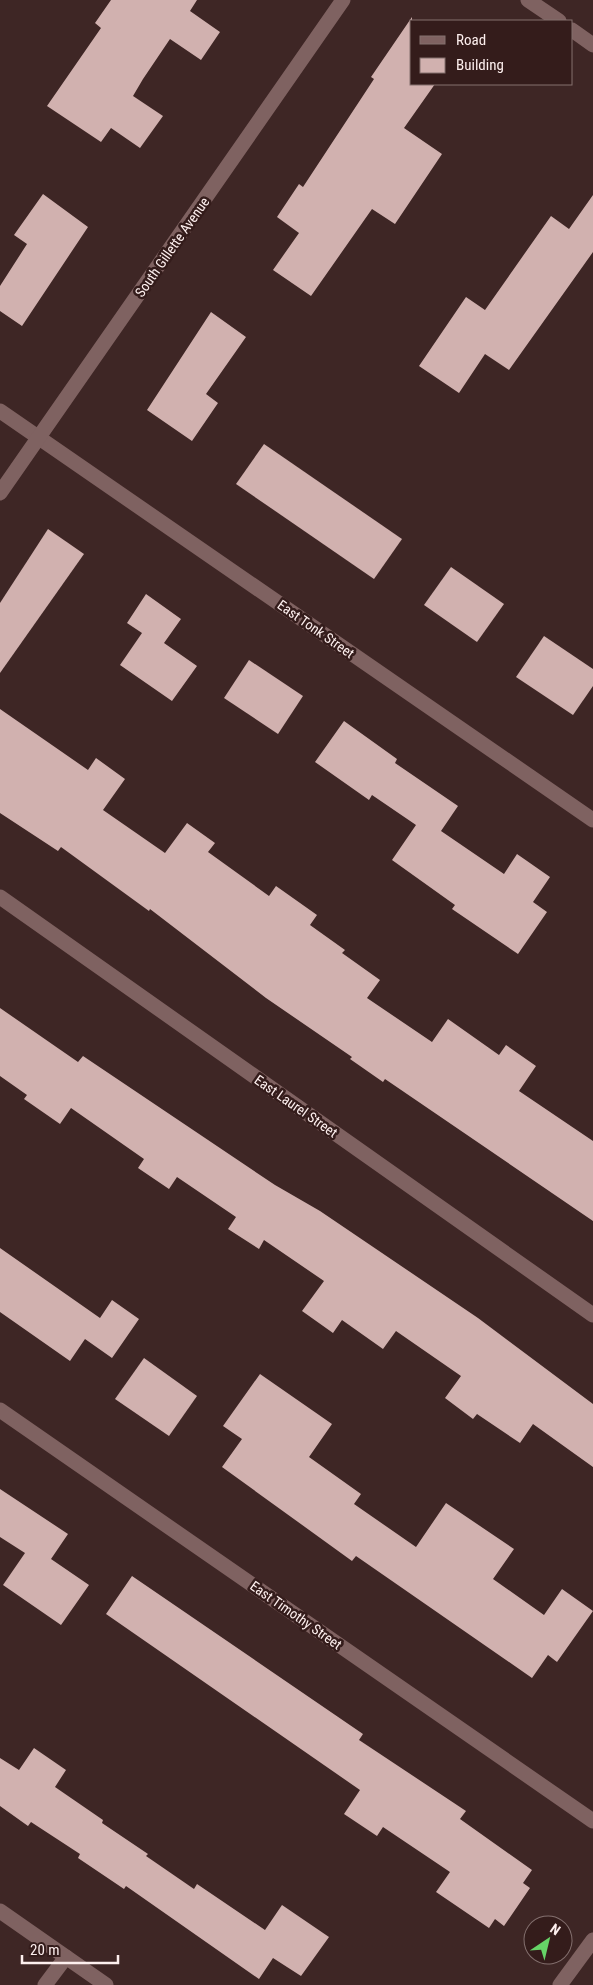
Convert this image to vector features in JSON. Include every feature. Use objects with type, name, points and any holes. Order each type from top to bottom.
[{"type":"street","name":"South Gillette Avenue","points":[[0,493],[342,0]]},
{"type":"street","points":[[528,0],[558,20]]},
{"type":"street","points":[[573,31],[593,45]]},
{"type":"street","name":"East Tonk Street","points":[[0,411],[593,820]]},
{"type":"street","name":"East Laurel Street","points":[[0,897],[593,1315]]},
{"type":"street","name":"East Timothy Street","points":[[0,1410],[593,1821]]},
{"type":"street","points":[[0,1911],[106,1985]]},
{"type":"street","points":[[560,1985],[593,1940]]},
{"type":"street","points":[[45,1985],[66,1957]]},
{"type":"building","points":[[111,0],[197,0],[190,11],[220,32],[201,60],[170,39],[133,96],[163,116],[140,148],[111,128],[101,142],[47,106],[101,28],[95,23]]},
{"type":"building","points":[[412,17],[412,20],[410,20],[410,85],[434,85],[404,128],[442,154],[395,224],[372,209],[311,296],[273,270],[299,233],[277,217],[299,184],[303,187],[374,79],[371,77]]},
{"type":"building","points":[[43,194],[88,227],[22,326],[0,311],[0,286],[27,244],[14,235]]},
{"type":"building","points":[[593,195],[593,252],[509,370],[485,354],[459,393],[419,366],[466,297],[485,310],[551,216],[569,229]]},
{"type":"building","points":[[211,312],[246,337],[206,394],[218,403],[192,441],[147,410]]},
{"type":"building","points":[[264,444],[402,539],[374,579],[236,484]]},
{"type":"building","points":[[48,529],[84,554],[0,673],[0,603]]},
{"type":"building","points":[[451,567],[504,604],[477,642],[424,605]]},
{"type":"building","points":[[146,594],[181,619],[164,643],[197,666],[172,701],[120,665],[142,633],[127,623]]},
{"type":"building","points":[[544,636],[593,669],[593,686],[573,715],[516,677]]},
{"type":"building","points":[[249,660],[303,696],[278,734],[224,698]]},
{"type":"building","points":[[0,709],[88,770],[96,758],[125,779],[103,810],[165,853],[187,823],[215,843],[208,852],[269,896],[276,886],[317,915],[310,925],[345,950],[342,953],[380,980],[367,998],[432,1042],[448,1019],[499,1055],[506,1045],[536,1066],[519,1091],[593,1141],[593,1221],[385,1079],[383,1082],[350,1059],[352,1057],[266,998],[150,909],[149,911],[61,847],[58,851],[0,813]]},
{"type":"building","points":[[344,721],[397,759],[395,763],[458,806],[441,831],[504,874],[517,854],[550,877],[533,902],[547,912],[518,954],[452,909],[455,905],[392,860],[416,825],[372,795],[369,800],[315,762]]},
{"type":"building","points":[[0,1008],[78,1062],[83,1056],[275,1185],[320,1211],[478,1318],[593,1404],[593,1467],[533,1424],[520,1443],[477,1414],[473,1419],[445,1398],[461,1376],[396,1331],[383,1349],[342,1320],[333,1333],[302,1311],[324,1281],[264,1240],[259,1249],[228,1229],[236,1217],[177,1177],[169,1189],[138,1168],[144,1159],[71,1108],[60,1124],[24,1099],[27,1095],[0,1076]]},
{"type":"building","points":[[0,1248],[100,1318],[112,1300],[139,1319],[112,1358],[85,1339],[70,1361],[0,1312]]},
{"type":"building","points":[[144,1358],[197,1396],[169,1436],[115,1399]]},
{"type":"building","points":[[260,1374],[332,1424],[309,1457],[361,1494],[354,1504],[416,1547],[446,1503],[514,1549],[493,1579],[544,1615],[562,1589],[593,1611],[557,1662],[548,1655],[532,1678],[356,1556],[352,1561],[222,1467],[242,1439],[223,1426]]},
{"type":"building","points":[[0,1489],[68,1534],[51,1559],[89,1585],[61,1625],[3,1585],[25,1553],[0,1537]]},
{"type":"building","points":[[132,1576],[363,1734],[359,1740],[466,1811],[460,1819],[532,1870],[523,1883],[530,1888],[504,1926],[495,1919],[489,1928],[436,1892],[450,1872],[383,1827],[377,1836],[344,1814],[360,1790],[106,1614]]},
{"type":"building","points":[[34,1748],[66,1770],[55,1787],[103,1820],[102,1823],[148,1854],[146,1856],[194,1889],[197,1884],[265,1930],[282,1905],[329,1937],[301,1976],[273,1958],[259,1979],[126,1886],[124,1889],[78,1858],[80,1854],[31,1822],[28,1826],[0,1806],[0,1758],[19,1770]]}]
